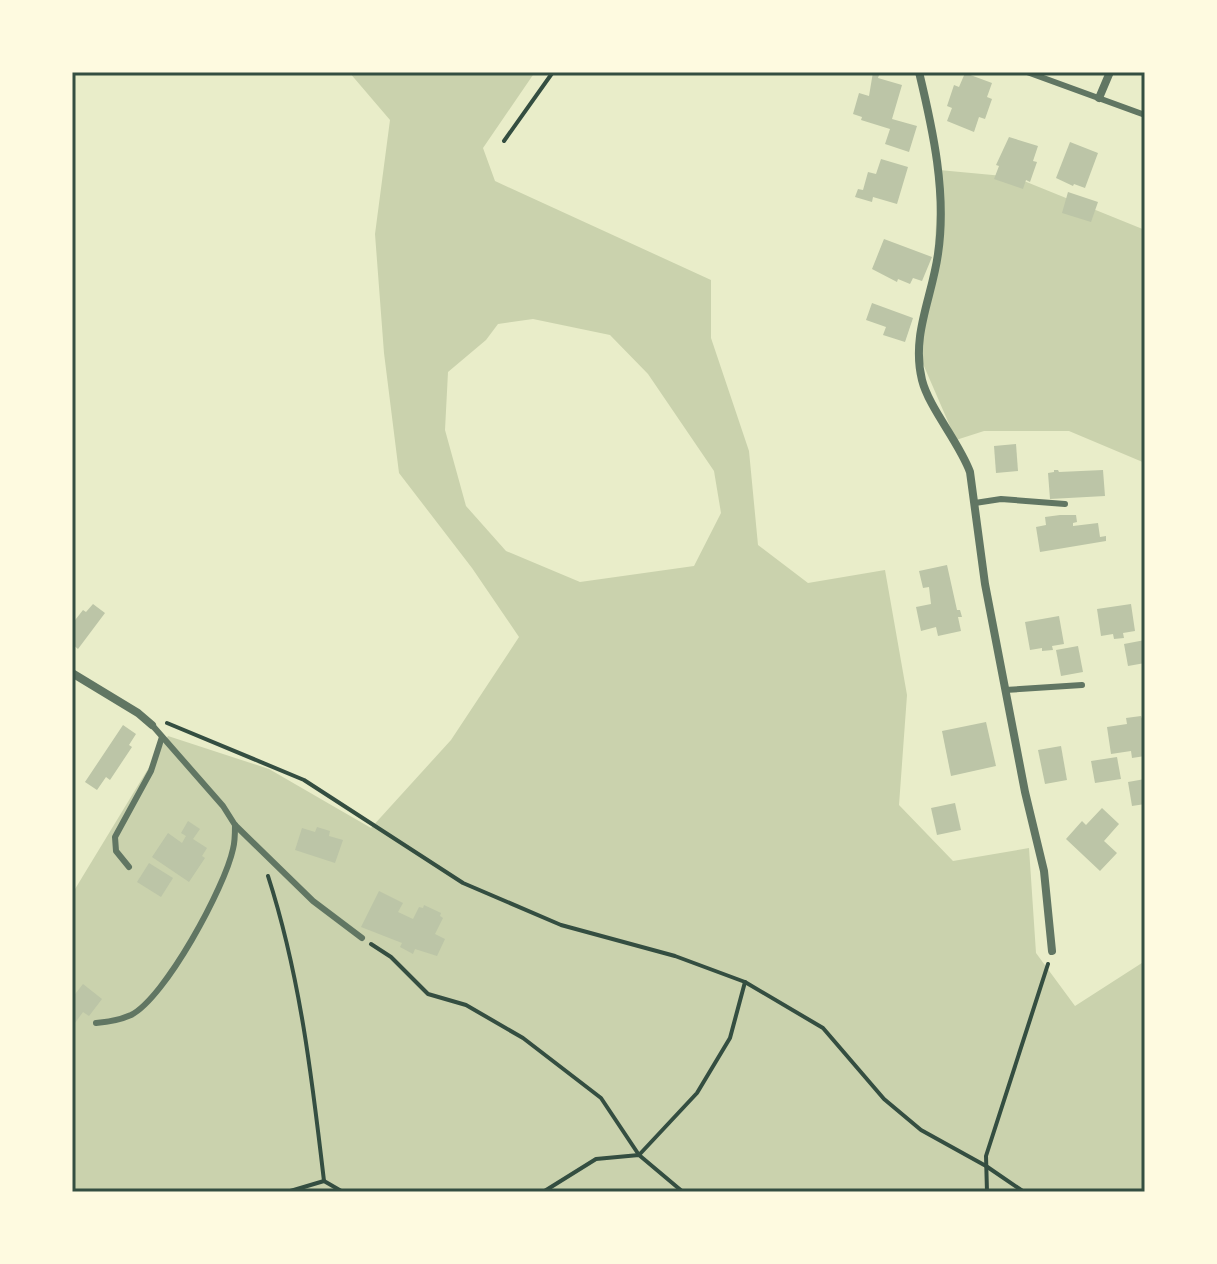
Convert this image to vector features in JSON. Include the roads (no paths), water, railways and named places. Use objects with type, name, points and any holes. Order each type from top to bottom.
[{"type":"street","points":[[919,72],[934,147],[941,231],[938,256],[919,328],[922,381],[964,455],[970,472],[985,584],[1025,792],[1044,871],[1052,951]]},
{"type":"street","points":[[1099,98],[1110,72]]},
{"type":"street","points":[[72,673],[138,713],[152,725]]},
{"type":"lane","points":[[1027,72],[1145,115]]},
{"type":"lane","points":[[975,503],[1001,499],[1065,504]]},
{"type":"lane","points":[[1005,690],[1082,685]]},
{"type":"lane","points":[[152,725],[223,806],[235,825],[313,901],[362,938]]},
{"type":"lane","points":[[129,867],[116,851],[115,837],[151,771],[162,737]]},
{"type":"lane","points":[[96,1023],[132,1015],[157,992],[188,944],[225,875],[234,847],[235,825]]}]
